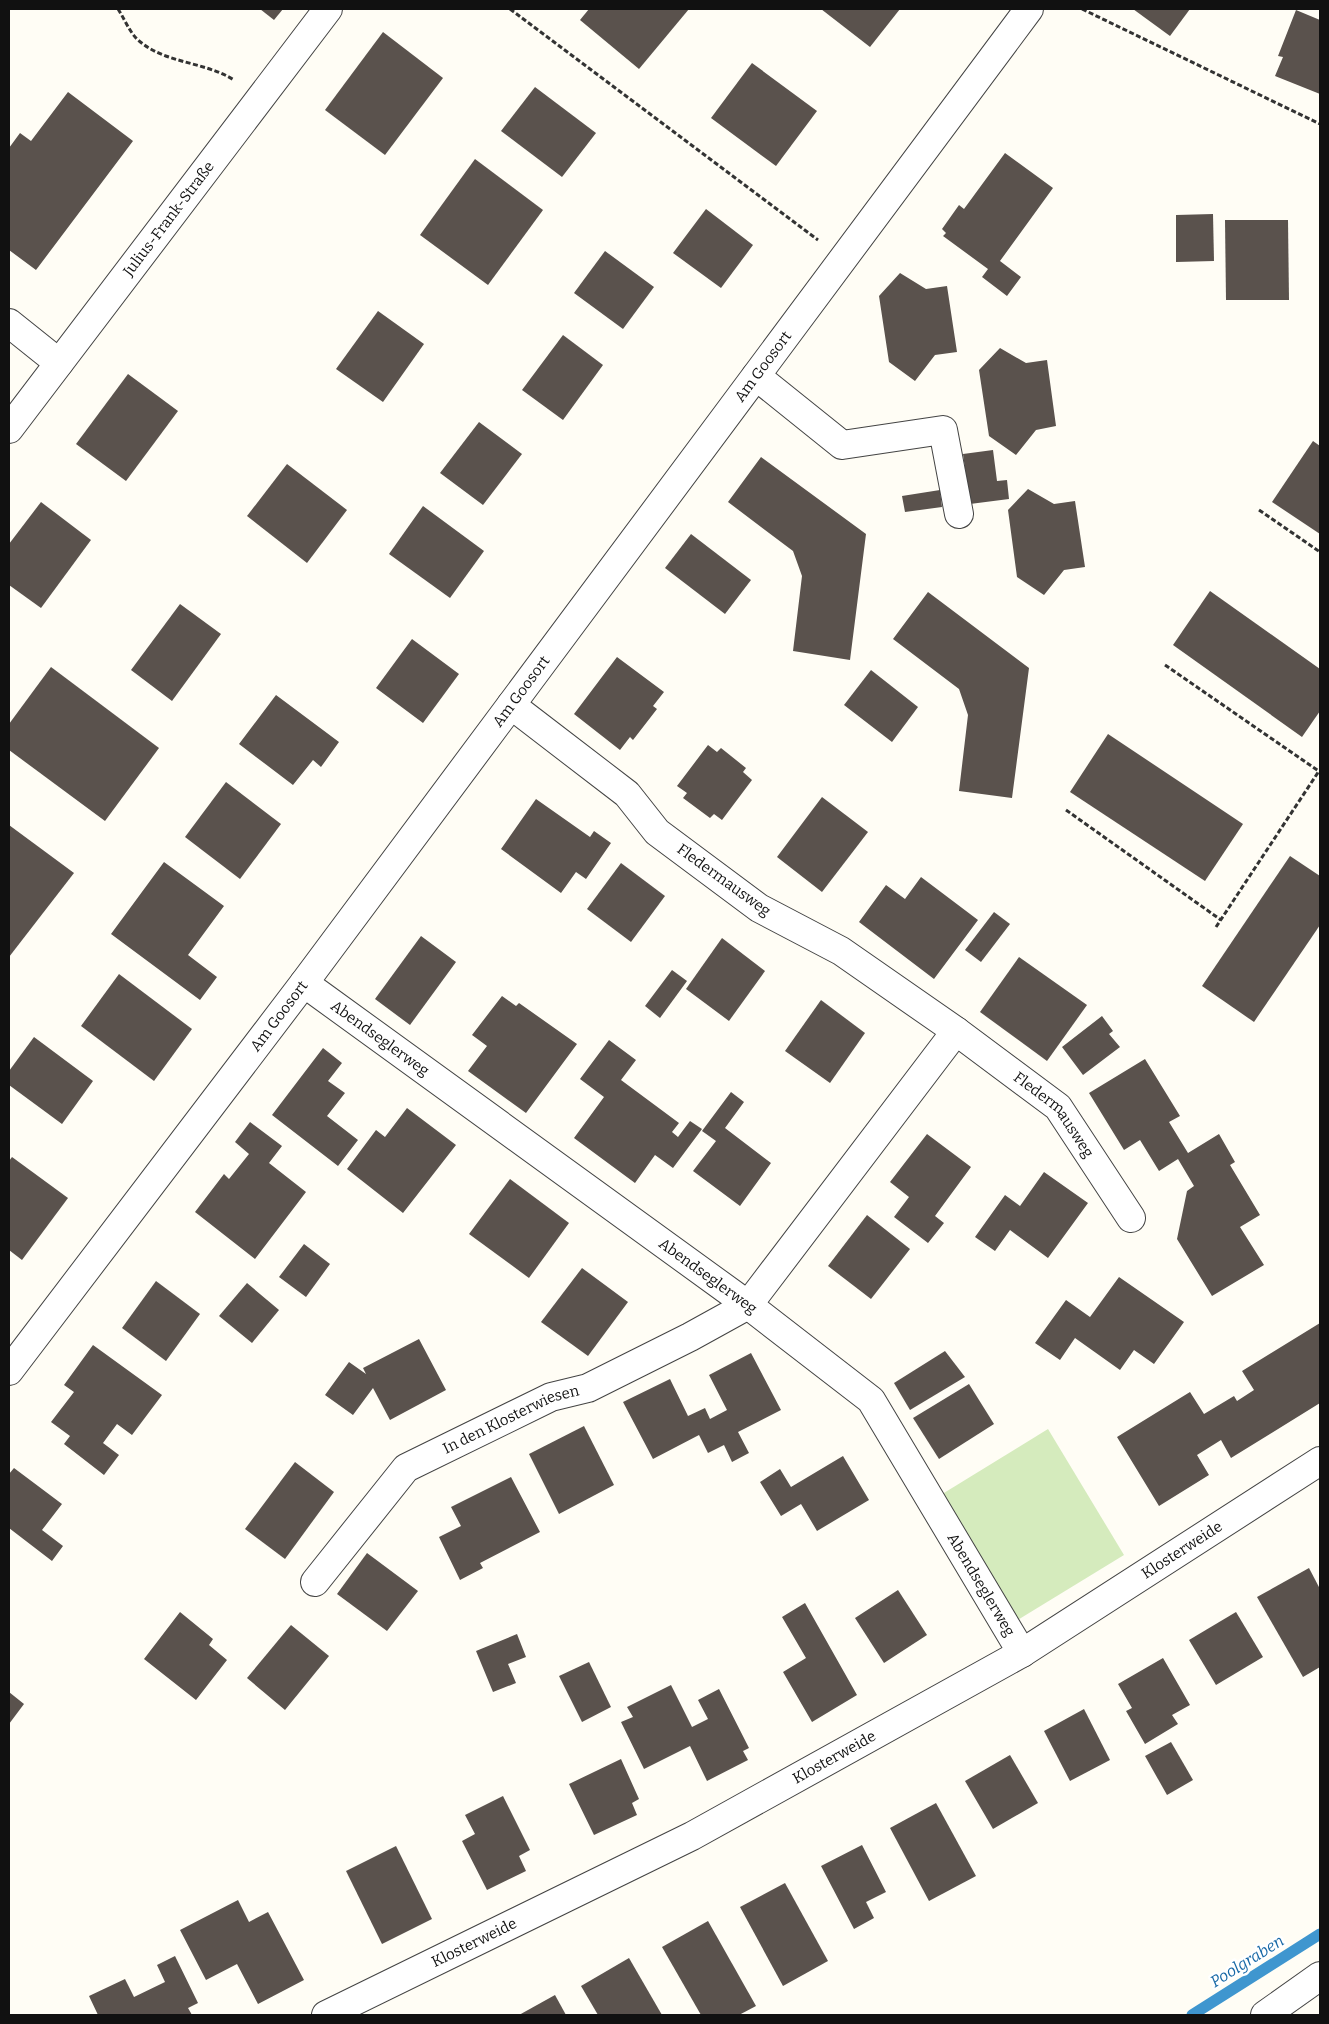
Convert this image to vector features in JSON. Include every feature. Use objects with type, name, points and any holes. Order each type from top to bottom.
[{"type":"street","name":"Julius-Frank-Straße","points":[[9,430],[328,9]]},
{"type":"street","name":"Am Goosort","points":[[9,1371],[304,983],[1030,9]]},
{"type":"street","points":[[9,323],[60,363]]},
{"type":"street","points":[[756,376],[842,445],[943,430],[959,514]]},
{"type":"street","name":"Fledermausweg","points":[[511,704],[627,794],[657,832],[759,908],[841,951],[956,1031],[1058,1107],[1131,1218]]},
{"type":"street","name":"Abendseglerweg","points":[[304,983],[748,1305],[870,1400],[1022,1653]]},
{"type":"street","points":[[748,1305],[956,1031]]},
{"type":"street","name":"In den Klosterwiesen","points":[[315,1582],[406,1468],[551,1397],[588,1388],[690,1337],[748,1305]]},
{"type":"street","name":"Klosterweide","points":[[326,2015],[692,1836],[1022,1653],[1320,1461]]},
{"type":"street","points":[[1265,2015],[1320,1976]]},
{"type":"path","points":[[118,9],[138,40],[174,60],[219,72],[260,98]]},
{"type":"path","points":[[510,9],[844,260]]},
{"type":"path","points":[[1082,9],[1320,124]]},
{"type":"path","points":[[1259,510],[1320,552]]},
{"type":"path","points":[[1165,665],[1320,771],[1216,927]]},
{"type":"path","points":[[1066,810],[1221,920]]},
{"type":"green space","points":[[1048,1429],[1124,1555],[1016,1621],[939,1496]]},
{"type":"building","points":[[260,9],[283,9],[274,20]]},
{"type":"building","points":[[589,9],[689,9],[639,69],[580,20]]},
{"type":"building","points":[[821,9],[900,9],[870,47]]},
{"type":"building","points":[[1133,9],[1190,9],[1170,36]]},
{"type":"building","points":[[1296,10],[1320,20],[1320,94],[1275,76],[1283,57],[1278,56]]},
{"type":"building","points":[[383,32],[443,78],[385,155],[325,110]]},
{"type":"building","points":[[752,63],[817,111],[776,166],[711,118]]},
{"type":"building","points":[[535,87],[596,133],[562,177],[501,131]]},
{"type":"building","points":[[68,92],[133,141],[36,270],[9,250],[9,148],[20,133],[31,141]]},
{"type":"building","points":[[1005,153],[1053,188],[1000,261],[1021,277],[1007,296],[982,277],[988,269],[943,236],[946,233],[942,229],[959,205],[964,209]]},
{"type":"building","points":[[475,159],[543,210],[488,285],[420,235]]},
{"type":"building","points":[[706,209],[753,245],[721,288],[673,253]]},
{"type":"building","points":[[1213,214],[1214,261],[1176,262],[1176,215]]},
{"type":"building","points":[[1225,220],[1288,220],[1289,300],[1226,300]]},
{"type":"building","points":[[605,251],[654,287],[623,329],[574,293]]},
{"type":"building","points":[[900,273],[926,289],[947,286],[957,352],[935,355],[915,381],[889,362],[879,296]]},
{"type":"building","points":[[378,311],[424,344],[383,402],[336,369]]},
{"type":"building","points":[[563,335],[603,365],[563,420],[522,390]]},
{"type":"building","points":[[1000,348],[1026,363],[1047,360],[1056,426],[1036,430],[1016,455],[989,436],[979,370]]},
{"type":"building","points":[[128,374],[178,411],[126,481],[76,444]]},
{"type":"building","points":[[479,422],[522,454],[483,505],[440,473]]},
{"type":"building","points":[[1313,441],[1320,446],[1320,534],[1272,502]]},
{"type":"building","points":[[993,450],[997,481],[1007,480],[1009,499],[970,504],[963,454]]},
{"type":"building","points":[[761,457],[866,534],[850,660],[793,651],[802,576],[793,551],[728,502]]},
{"type":"building","points":[[287,464],[347,510],[307,563],[247,516]]},
{"type":"building","points":[[1028,489],[1054,504],[1075,501],[1085,567],[1064,570],[1044,595],[1017,577],[1008,510]]},
{"type":"building","points":[[940,490],[942,507],[905,512],[902,496]]},
{"type":"building","points":[[41,502],[91,540],[41,608],[9,585],[9,544]]},
{"type":"building","points":[[423,506],[484,551],[450,598],[389,554]]},
{"type":"building","points":[[691,534],[751,580],[725,614],[665,568]]},
{"type":"building","points":[[1210,591],[1320,669],[1320,711],[1302,737],[1173,645]]},
{"type":"building","points":[[928,592],[1029,668],[1012,798],[959,791],[968,715],[959,689],[893,639]]},
{"type":"building","points":[[180,604],[221,634],[172,701],[131,670]]},
{"type":"building","points":[[412,639],[459,674],[423,723],[376,688]]},
{"type":"building","points":[[617,657],[664,692],[653,706],[657,709],[633,740],[630,737],[620,750],[574,714]]},
{"type":"building","points":[[51,667],[159,748],[105,821],[9,750],[9,724]]},
{"type":"building","points":[[871,670],[918,707],[892,742],[844,705]]},
{"type":"building","points":[[276,695],[339,742],[321,767],[313,760],[293,785],[239,744]]},
{"type":"building","points":[[1108,734],[1243,824],[1205,881],[1070,792]]},
{"type":"building","points":[[708,745],[717,752],[721,748],[746,768],[743,772],[752,780],[722,820],[714,814],[710,818],[683,798],[687,793],[677,786]]},
{"type":"building","points":[[226,782],[281,824],[240,879],[185,837]]},
{"type":"building","points":[[822,797],[868,832],[822,892],[777,857]]},
{"type":"building","points":[[536,799],[590,837],[594,831],[611,843],[586,879],[576,872],[561,893],[501,849]]},
{"type":"building","points":[[9,825],[74,873],[9,957]]},
{"type":"building","points":[[1290,856],[1320,876],[1320,925],[1254,1022],[1202,986]]},
{"type":"building","points":[[164,862],[224,906],[188,955],[217,977],[200,1000],[111,934]]},
{"type":"building","points":[[621,863],[665,896],[631,942],[587,909]]},
{"type":"building","points":[[921,877],[978,920],[934,979],[859,922],[886,885],[905,899]]},
{"type":"building","points":[[994,912],[1010,924],[981,962],[965,950]]},
{"type":"building","points":[[421,936],[456,962],[410,1025],[375,999]]},
{"type":"building","points":[[722,938],[765,971],[729,1021],[686,989]]},
{"type":"building","points":[[1019,957],[1087,1005],[1047,1061],[980,1012]]},
{"type":"building","points":[[672,970],[687,981],[660,1018],[645,1006]]},
{"type":"building","points":[[119,974],[192,1029],[154,1081],[81,1026]]},
{"type":"building","points":[[502,996],[516,1006],[519,1003],[577,1044],[526,1113],[468,1071],[487,1046],[472,1035]]},
{"type":"building","points":[[821,1000],[865,1033],[830,1083],[785,1051]]},
{"type":"building","points":[[1102,1016],[1113,1031],[1109,1034],[1120,1047],[1083,1075],[1062,1047]]},
{"type":"building","points":[[34,1037],[93,1081],[62,1124],[9,1085],[9,1071]]},
{"type":"building","points":[[609,1040],[636,1060],[621,1080],[679,1123],[672,1132],[678,1137],[690,1121],[702,1129],[673,1168],[655,1155],[635,1183],[574,1138],[604,1097],[580,1079]]},
{"type":"building","points":[[323,1048],[342,1063],[328,1081],[345,1093],[327,1116],[358,1140],[338,1166],[272,1115]]},
{"type":"building","points":[[1145,1059],[1180,1116],[1169,1122],[1188,1153],[1219,1134],[1235,1162],[1230,1165],[1260,1215],[1240,1227],[1264,1265],[1212,1296],[1177,1239],[1187,1191],[1194,1186],[1178,1159],[1159,1171],[1140,1140],[1124,1150],[1089,1093]]},
{"type":"building","points":[[731,1092],[744,1102],[725,1128],[771,1163],[740,1206],[693,1171],[716,1141],[702,1131]]},
{"type":"building","points":[[407,1108],[456,1145],[403,1213],[347,1169],[376,1130],[385,1137]]},
{"type":"building","points":[[250,1122],[282,1146],[269,1163],[306,1192],[255,1259],[195,1212],[224,1174],[229,1179],[249,1154],[235,1142]]},
{"type":"building","points":[[927,1134],[971,1167],[935,1216],[944,1223],[928,1243],[894,1217],[909,1197],[890,1182]]},
{"type":"building","points":[[12,1157],[68,1198],[22,1260],[9,1250],[9,1161]]},
{"type":"building","points":[[1044,1172],[1088,1203],[1048,1258],[1010,1230],[995,1251],[975,1237],[1005,1195],[1020,1206]]},
{"type":"building","points":[[510,1179],[569,1223],[529,1278],[469,1234]]},
{"type":"building","points":[[867,1215],[910,1249],[871,1299],[828,1266]]},
{"type":"building","points":[[304,1244],[330,1264],[306,1297],[279,1277]]},
{"type":"building","points":[[582,1268],[628,1302],[588,1356],[541,1322]]},
{"type":"building","points":[[1119,1277],[1184,1322],[1154,1364],[1134,1350],[1120,1370],[1075,1338],[1060,1360],[1035,1343],[1066,1300],[1090,1317]]},
{"type":"building","points":[[156,1281],[200,1314],[166,1361],[122,1328]]},
{"type":"building","points":[[247,1283],[279,1310],[252,1343],[219,1316]]},
{"type":"building","points":[[1320,1323],[1320,1403],[1231,1458],[1221,1440],[1197,1455],[1209,1475],[1159,1506],[1117,1437],[1190,1392],[1204,1414],[1234,1396],[1237,1401],[1254,1390],[1242,1371]]},
{"type":"building","points":[[419,1339],[446,1390],[390,1420],[373,1388],[353,1415],[325,1395],[349,1362],[366,1374],[363,1368]]},
{"type":"building","points":[[93,1345],[162,1395],[132,1435],[117,1424],[103,1443],[119,1455],[104,1475],[64,1444],[70,1436],[51,1422],[74,1392],[64,1385]]},
{"type":"building","points":[[945,1351],[965,1377],[910,1410],[894,1383]]},
{"type":"building","points":[[751,1353],[781,1410],[738,1432],[749,1453],[732,1462],[724,1445],[708,1453],[699,1435],[653,1459],[623,1402],[670,1379],[688,1416],[705,1408],[710,1419],[727,1410],[709,1375]]},
{"type":"building","points":[[969,1384],[994,1424],[939,1459],[913,1418]]},
{"type":"building","points":[[584,1426],[614,1485],[559,1514],[529,1454]]},
{"type":"building","points":[[843,1456],[869,1500],[817,1531],[801,1504],[781,1516],[760,1482],[780,1469],[791,1487]]},
{"type":"building","points":[[295,1462],[334,1492],[285,1559],[245,1529]]},
{"type":"building","points":[[14,1468],[62,1504],[42,1530],[63,1546],[52,1561],[9,1528],[9,1474]]},
{"type":"building","points":[[511,1477],[540,1532],[480,1563],[483,1568],[460,1580],[439,1537],[461,1526],[451,1507]]},
{"type":"building","points":[[367,1553],[418,1591],[387,1631],[337,1594]]},
{"type":"building","points":[[1309,1568],[1320,1589],[1320,1667],[1303,1677],[1257,1597]]},
{"type":"building","points":[[898,1590],[927,1635],[884,1663],[855,1618]]},
{"type":"building","points":[[805,1603],[857,1695],[812,1722],[783,1672],[806,1658],[782,1617]]},
{"type":"building","points":[[180,1612],[213,1639],[209,1645],[227,1660],[196,1700],[144,1659]]},
{"type":"building","points":[[1236,1612],[1263,1657],[1216,1685],[1189,1640]]},
{"type":"building","points":[[291,1625],[329,1656],[285,1710],[247,1678]]},
{"type":"building","points":[[517,1634],[526,1657],[508,1664],[516,1683],[493,1692],[476,1651]]},
{"type":"building","points":[[1163,1658],[1190,1705],[1172,1715],[1178,1724],[1145,1744],[1126,1711],[1132,1708],[1118,1684]]},
{"type":"building","points":[[589,1662],[611,1707],[582,1722],[559,1676]]},
{"type":"building","points":[[671,1685],[692,1727],[708,1719],[698,1700],[719,1689],[749,1748],[743,1751],[748,1760],[707,1781],[690,1746],[644,1769],[621,1722],[633,1717],[627,1707]]},
{"type":"building","points":[[9,1692],[24,1704],[9,1724]]},
{"type":"building","points":[[1084,1709],[1110,1760],[1070,1781],[1044,1731]]},
{"type":"building","points":[[1171,1742],[1193,1780],[1167,1795],[1145,1756]]},
{"type":"building","points":[[1010,1755],[1038,1803],[993,1829],[965,1781]]},
{"type":"building","points":[[621,1759],[639,1799],[632,1803],[637,1815],[594,1835],[569,1784]]},
{"type":"building","points":[[503,1796],[530,1850],[519,1856],[526,1871],[487,1890],[462,1841],[475,1834],[465,1815]]},
{"type":"building","points":[[936,1803],[976,1876],[929,1901],[890,1828]]},
{"type":"building","points":[[862,1845],[886,1892],[866,1902],[874,1918],[854,1929],[821,1866]]},
{"type":"building","points":[[396,1846],[432,1919],[382,1944],[346,1871]]},
{"type":"building","points":[[785,1883],[828,1961],[783,1986],[740,1907]]},
{"type":"building","points":[[238,1900],[249,1922],[268,1912],[304,1980],[258,2004],[237,1964],[206,1980],[180,1930]]},
{"type":"building","points":[[708,1921],[756,2006],[739,2015],[701,2015],[662,1947]]},
{"type":"building","points":[[175,1956],[198,2003],[188,2008],[192,2015],[98,2015],[89,1996],[125,1979],[134,1997],[165,1982],[157,1965]]},
{"type":"building","points":[[629,1958],[662,2015],[598,2015],[581,1986]]},
{"type":"building","points":[[555,1995],[566,2015],[519,2015]]},
{"type":"waterway","name":"Poolgraben","points":[[1192,2015],[1320,1934]]}]
